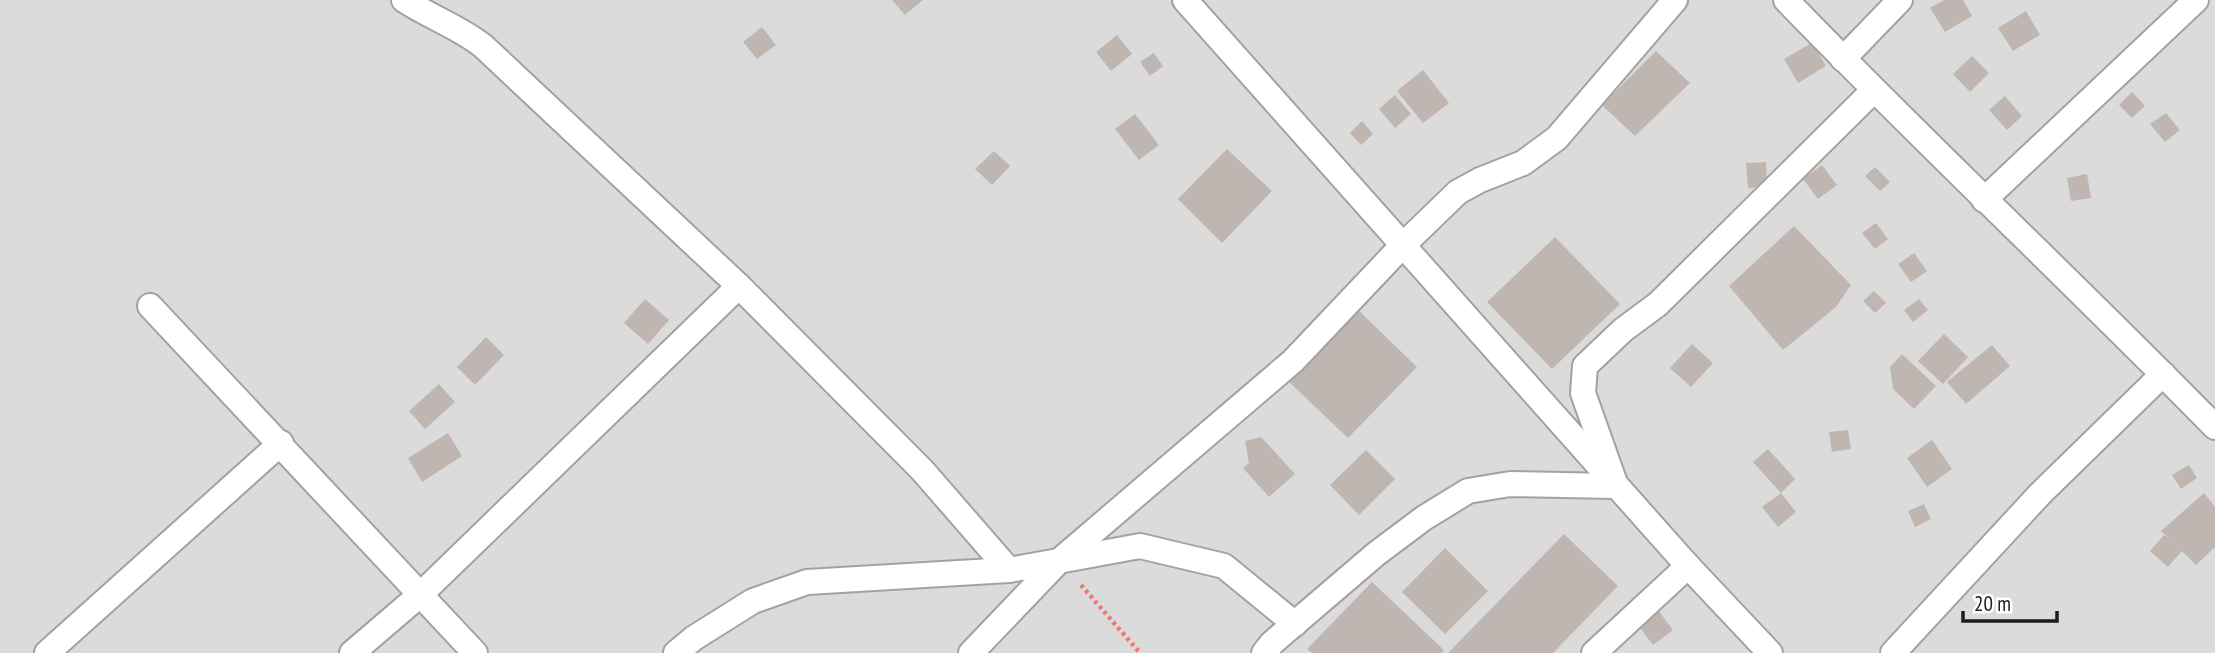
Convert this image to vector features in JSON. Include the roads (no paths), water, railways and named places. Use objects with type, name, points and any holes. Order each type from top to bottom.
[{"type":"street","points":[[404,0],[464,31],[483,46],[739,286],[922,470],[1009,570]]},
{"type":"street","points":[[1185,0],[1688,566],[1770,653]]},
{"type":"street","points":[[971,653],[1059,561],[1293,361],[1402,246],[1458,192],[1523,163],[1557,138],[1675,0]]},
{"type":"street","points":[[1786,0],[2215,427]]},
{"type":"street","points":[[1843,59],[1900,0]]},
{"type":"street","points":[[1984,200],[2196,0]]},
{"type":"street","points":[[1616,485],[1583,393],[1585,366],[1623,330],[1658,304],[1874,90]]},
{"type":"street","points":[[352,653],[421,594],[739,286]]},
{"type":"street","points":[[150,306],[475,653]]},
{"type":"street","points":[[1893,653],[2040,494],[2163,374]]},
{"type":"street","points":[[47,653],[281,443]]},
{"type":"street","points":[[1264,653],[1272,643],[1376,554],[1424,518],[1468,491],[1510,484],[1616,485]]},
{"type":"street","points":[[676,653],[694,638],[753,601],[807,582],[1009,570],[1140,546],[1224,566],[1295,624]]},
{"type":"street","points":[[1594,653],[1688,566]]}]
